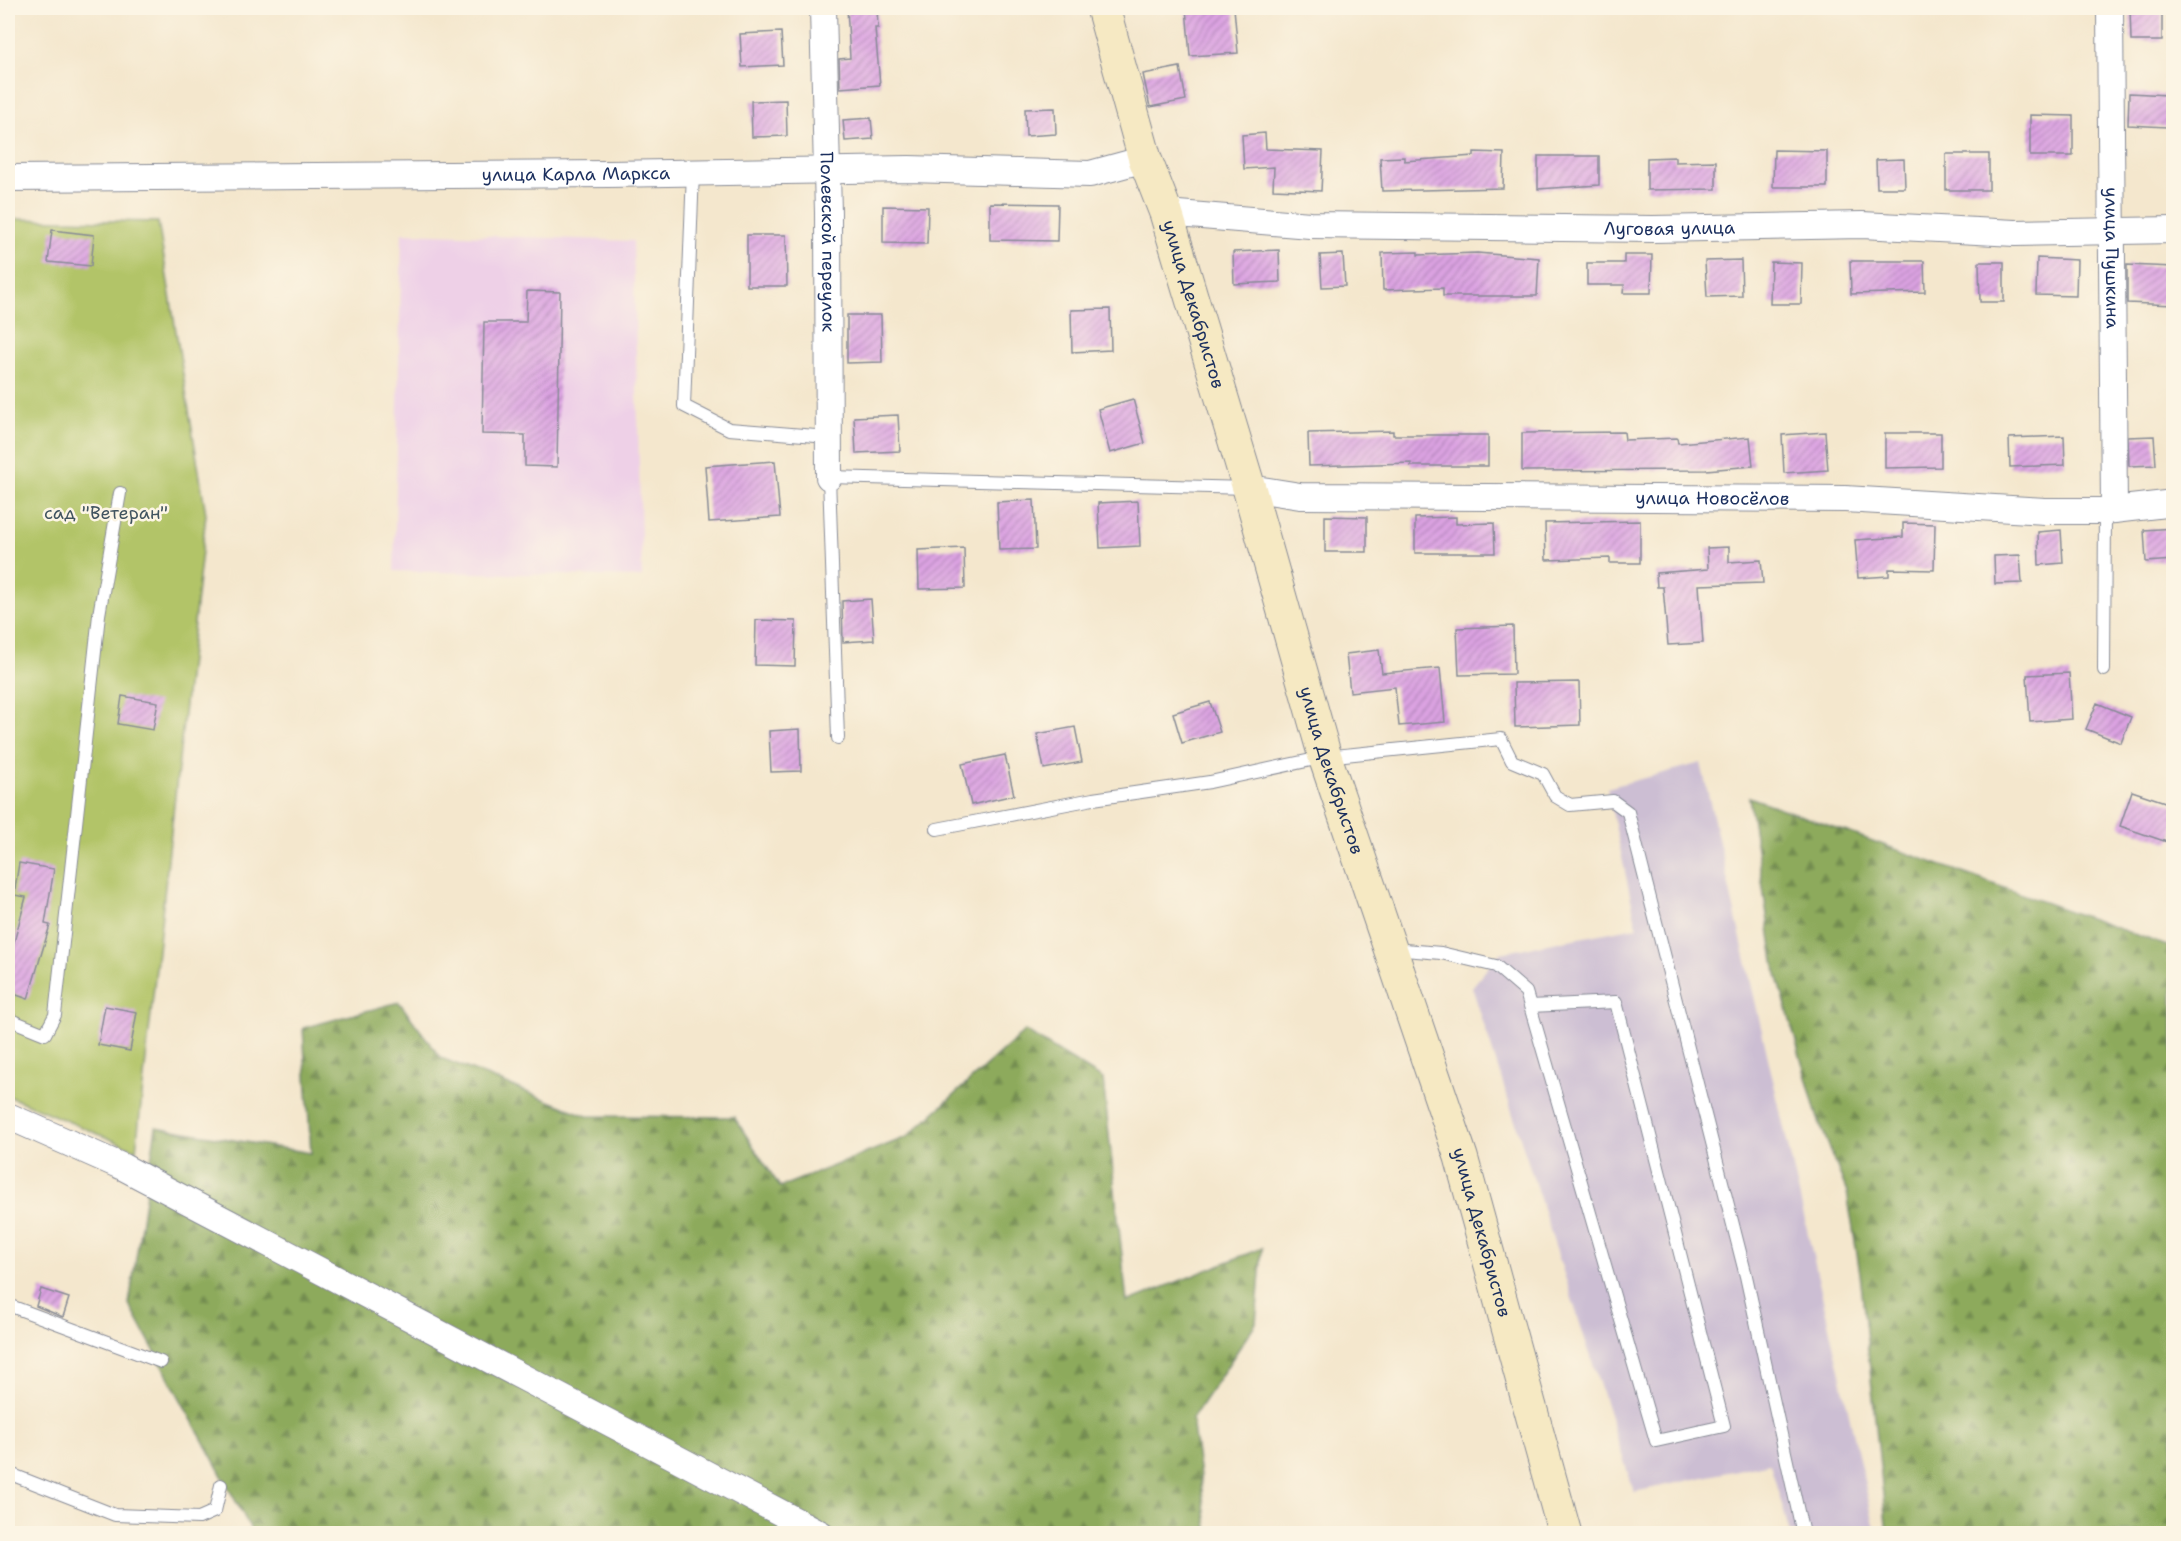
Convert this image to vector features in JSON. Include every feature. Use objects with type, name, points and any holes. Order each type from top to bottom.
[{"type":"street","name":"Полевской переулок","points":[[823,8],[827,171],[828,477]]},
{"type":"street","name":"улица Декабристов","points":[[1103,8],[1145,159],[1166,213],[1250,488],[1325,757],[1461,1157],[1565,1533]]},
{"type":"street","name":"улица Пушкина","points":[[2109,511],[2110,8]]},
{"type":"street","name":"улица Карла Маркса","points":[[8,178],[909,169],[1090,174],[1145,159]]},
{"type":"street","name":"Луговая улица","points":[[1166,213],[1310,225],[1653,229],[1862,225],[2015,233],[2174,230]]},
{"type":"street","name":"улица Новосёлов","points":[[1250,488],[1300,496],[1845,499],[2044,511],[2109,511],[2174,503]]},
{"type":"street","points":[[8,1116],[123,1167],[821,1533]]},
{"type":"lane","points":[[693,172],[684,406],[729,429],[828,437]]},
{"type":"lane","points":[[838,738],[828,477],[1250,488]]},
{"type":"lane","points":[[8,1019],[45,1034],[55,1015],[99,615],[120,493]]},
{"type":"lane","points":[[2104,670],[2109,511]]},
{"type":"lane","points":[[937,829],[1094,799],[1210,782],[1325,757],[1501,740],[1512,761],[1543,774],[1555,796],[1570,805],[1613,801],[1628,812],[1746,1276],[1803,1533]]},
{"type":"lane","points":[[1390,949],[1441,953],[1497,966],[1526,992],[1530,1006],[1656,1441],[1724,1426],[1616,1002],[1530,1006]]},
{"type":"lane","points":[[8,1305],[161,1362]]},
{"type":"lane","points":[[8,1473],[115,1515],[146,1518],[199,1518],[215,1510],[220,1485]]},
{"type":"shaded area","points":[[402,233],[633,241],[642,577],[394,571]]},
{"type":"shaded area","points":[[1701,763],[1876,1533],[1790,1533],[1770,1463],[1634,1492],[1472,987],[1500,953],[1637,927],[1607,788]]},
{"type":"green space","name":"сад \"Ветеран\"","points":[[8,219],[158,222],[206,514],[136,1150],[8,1096]]},
{"type":"green space","points":[[1749,797],[2173,948],[2173,1533],[1887,1533],[1860,1273],[1847,1192],[1817,1116],[1775,967]]},
{"type":"green space","points":[[399,1002],[441,1058],[587,1116],[734,1117],[780,1187],[907,1137],[1025,1031],[1103,1079],[1127,1302],[1262,1248],[1256,1323],[1192,1419],[1208,1534],[253,1533],[129,1304],[156,1127],[311,1153],[303,1028]]},
{"type":"building","points":[[847,8],[877,8],[878,28],[875,28],[880,85],[840,88],[839,59],[850,58]]},
{"type":"building","points":[[1186,8],[1234,8],[1238,53],[1190,56]]},
{"type":"building","points":[[2130,8],[2162,8],[2162,41],[2131,41]]},
{"type":"building","points":[[781,32],[783,65],[742,67],[740,34]]},
{"type":"building","points":[[1180,67],[1186,100],[1150,107],[1143,74]]},
{"type":"building","points":[[2129,93],[2168,95],[2167,127],[2128,125]]},
{"type":"building","points":[[786,100],[787,136],[752,137],[751,101]]},
{"type":"building","points":[[1055,108],[1056,134],[1026,136],[1025,109]]},
{"type":"building","points":[[2030,115],[2073,116],[2073,156],[2030,156]]},
{"type":"building","points":[[871,118],[873,139],[845,141],[843,120]]},
{"type":"building","points":[[1265,133],[1266,149],[1323,151],[1321,191],[1273,189],[1274,167],[1244,169],[1242,135]]},
{"type":"building","points":[[1774,150],[1827,151],[1827,187],[1773,187]]},
{"type":"building","points":[[1474,152],[1504,153],[1503,188],[1382,191],[1380,158],[1404,157],[1404,161],[1474,156]]},
{"type":"building","points":[[1946,154],[1989,154],[1989,190],[1946,190]]},
{"type":"building","points":[[1538,156],[1599,156],[1599,185],[1538,189]]},
{"type":"building","points":[[1675,157],[1675,162],[1716,161],[1716,189],[1647,190],[1647,158]]},
{"type":"building","points":[[1904,159],[1905,188],[1877,188],[1876,160]]},
{"type":"building","points":[[990,203],[1058,204],[1057,241],[990,240]]},
{"type":"building","points":[[883,206],[928,207],[927,244],[883,243]]},
{"type":"building","points":[[52,230],[94,235],[91,266],[48,262]]},
{"type":"building","points":[[747,235],[786,235],[787,286],[747,286]]},
{"type":"building","points":[[1279,250],[1280,282],[1234,284],[1233,252]]},
{"type":"building","points":[[1418,252],[1418,255],[1477,253],[1539,258],[1537,296],[1443,296],[1443,288],[1383,290],[1382,253]]},
{"type":"building","points":[[1343,254],[1345,286],[1322,287],[1320,255]]},
{"type":"building","points":[[1624,255],[1652,255],[1651,293],[1623,293],[1624,285],[1587,285],[1587,263],[1624,263]]},
{"type":"building","points":[[2037,258],[2077,260],[2076,296],[2036,295]]},
{"type":"building","points":[[1741,260],[1742,296],[1707,297],[1705,261]]},
{"type":"building","points":[[1850,261],[1924,261],[1925,292],[1851,294]]},
{"type":"building","points":[[1771,262],[1802,263],[1801,304],[1770,304]]},
{"type":"building","points":[[1979,262],[2004,262],[2004,302],[1980,302]]},
{"type":"building","points":[[2127,265],[2174,267],[2174,305],[2127,303]]},
{"type":"building","points":[[527,291],[560,292],[557,467],[525,466],[525,435],[482,434],[484,322],[526,322]]},
{"type":"building","points":[[1110,309],[1111,350],[1072,352],[1071,310]]},
{"type":"building","points":[[847,315],[881,315],[882,362],[847,363]]},
{"type":"building","points":[[1133,399],[1145,443],[1110,453],[1098,409]]},
{"type":"building","points":[[898,415],[900,451],[856,453],[854,417]]},
{"type":"building","points":[[1393,431],[1393,435],[1488,435],[1488,466],[1411,466],[1411,463],[1309,466],[1308,433]]},
{"type":"building","points":[[1624,432],[1625,440],[1677,438],[1678,443],[1750,437],[1753,466],[1706,470],[1522,471],[1522,433]]},
{"type":"building","points":[[1825,432],[1828,470],[1784,473],[1782,435]]},
{"type":"building","points":[[1885,433],[1941,433],[1941,467],[1885,468]]},
{"type":"building","points":[[2064,436],[2065,465],[2010,467],[2009,438]]},
{"type":"building","points":[[2154,436],[2156,465],[2129,466],[2128,437]]},
{"type":"building","points":[[775,461],[780,517],[709,522],[705,466]]},
{"type":"building","points":[[1034,500],[1036,549],[999,550],[997,502]]},
{"type":"building","points":[[1138,501],[1140,546],[1100,548],[1098,503]]},
{"type":"building","points":[[1325,516],[1367,517],[1367,552],[1325,552]]},
{"type":"building","points":[[1456,517],[1456,524],[1494,523],[1495,553],[1415,553],[1415,518]]},
{"type":"building","points":[[1640,521],[1640,563],[1610,563],[1610,558],[1546,560],[1545,523]]},
{"type":"building","points":[[1903,523],[1935,524],[1934,570],[1889,569],[1889,576],[1858,578],[1855,540],[1903,537]]},
{"type":"building","points":[[2174,528],[2174,560],[2146,562],[2144,530]]},
{"type":"building","points":[[2061,530],[2063,563],[2039,565],[2038,532]]},
{"type":"building","points":[[1729,547],[1729,562],[1761,560],[1763,583],[1699,585],[1703,643],[1668,645],[1663,587],[1657,587],[1656,573],[1708,569],[1707,548]]},
{"type":"building","points":[[964,548],[965,588],[919,589],[918,550]]},
{"type":"building","points":[[2020,555],[2022,583],[1995,584],[1994,556]]},
{"type":"building","points":[[871,599],[874,640],[843,642],[842,601]]},
{"type":"building","points":[[756,620],[796,621],[795,666],[755,665]]},
{"type":"building","points":[[1513,626],[1514,674],[1459,675],[1457,628]]},
{"type":"building","points":[[1379,650],[1382,673],[1440,668],[1445,722],[1399,726],[1395,687],[1350,692],[1346,654]]},
{"type":"building","points":[[2069,673],[2072,719],[2030,722],[2027,675]]},
{"type":"building","points":[[1579,682],[1580,725],[1515,727],[1514,683]]},
{"type":"building","points":[[122,696],[158,702],[153,730],[118,724]]},
{"type":"building","points":[[1210,702],[1220,732],[1182,743],[1173,713]]},
{"type":"building","points":[[2097,703],[2131,717],[2121,743],[2086,729]]},
{"type":"building","points":[[1075,727],[1082,762],[1044,769],[1037,734]]},
{"type":"building","points":[[800,729],[801,771],[771,772],[769,731]]},
{"type":"building","points":[[1005,755],[1014,795],[971,805],[962,764]]},
{"type":"building","points":[[2132,791],[2174,805],[2174,833],[2170,843],[2120,826]]},
{"type":"building","points":[[19,863],[54,869],[45,924],[50,925],[28,999],[8,992],[8,965],[26,897],[14,895]]},
{"type":"building","points":[[105,1006],[137,1012],[130,1051],[98,1045]]},
{"type":"building","points":[[41,1289],[69,1298],[63,1317],[36,1306]]}]
